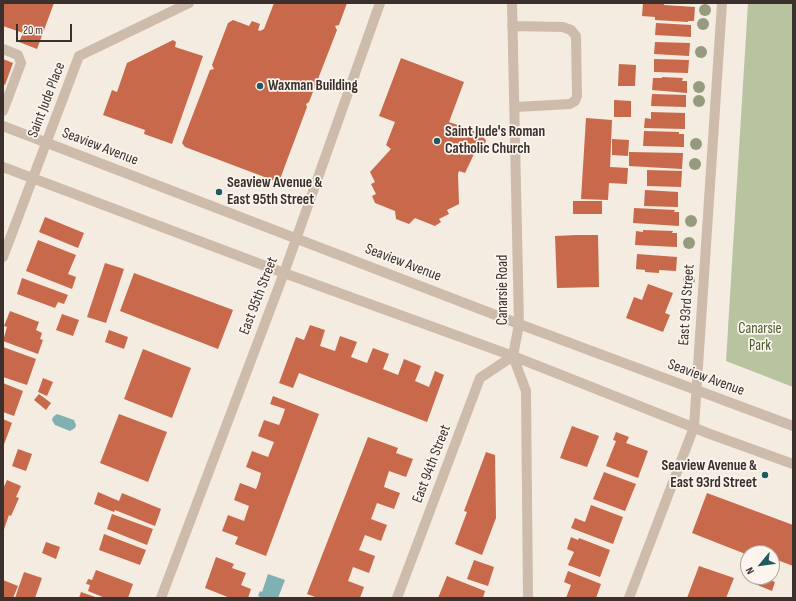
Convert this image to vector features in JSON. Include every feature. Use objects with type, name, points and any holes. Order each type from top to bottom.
[{"type":"street","name":"Saint Jude Place","points":[[3,257],[79,56],[189,3]]},
{"type":"street","name":"East 95th Street","points":[[160,598],[297,238],[380,3]]},
{"type":"street","name":"Canarsie Road","points":[[512,3],[516,107],[519,324],[513,356]]},
{"type":"street","name":"East 93rd Street","points":[[629,598],[694,427],[722,3]]},
{"type":"street","points":[[512,26],[563,28],[571,30],[576,36],[577,96],[575,101],[570,104],[516,107]]},
{"type":"street","points":[[3,49],[18,56],[21,63],[3,111]]},
{"type":"street","name":"Seaview Avenue","points":[[3,126],[519,324],[793,426]]},
{"type":"street","points":[[3,167],[284,273],[513,356],[793,464]]},
{"type":"street","points":[[513,356],[526,391],[528,598]]},
{"type":"street","name":"East 94th Street","points":[[397,598],[480,378],[513,356]]},
{"type":"green space","name":"Canarsie Park","points":[[748,3],[793,3],[793,387],[726,361]]},
{"type":"water","points":[[57,414],[74,420],[76,425],[75,428],[70,431],[55,425],[52,420]]},
{"type":"water","points":[[268,574],[285,580],[278,598],[263,598],[258,596],[260,591],[262,592]]},
{"type":"building","points":[[3,3],[54,3],[37,49],[19,42],[23,33],[3,26]]},
{"type":"building","name":"Waxman Building","points":[[274,3],[347,3],[339,25],[335,26],[337,30],[309,102],[306,104],[307,107],[280,179],[275,181],[185,147],[182,143],[210,70],[214,69],[212,65],[228,23],[233,20],[249,26],[252,21],[260,24],[258,30],[260,31],[264,29]]},
{"type":"building","points":[[643,3],[664,3],[664,5],[695,7],[694,21],[655,20],[655,17],[642,16]]},
{"type":"building","points":[[656,23],[691,25],[691,37],[655,35]]},
{"type":"building","points":[[173,40],[176,42],[175,47],[203,56],[172,144],[144,134],[145,130],[103,115],[112,90],[117,92],[127,63]]},
{"type":"building","points":[[655,42],[690,43],[689,56],[654,54]]},
{"type":"building","name":"Saint Jude's Roman Catholic Church","points":[[401,58],[464,82],[449,122],[480,133],[486,141],[483,150],[472,152],[474,154],[465,173],[459,171],[459,204],[447,210],[449,214],[439,219],[441,222],[435,226],[415,218],[409,224],[396,219],[395,211],[375,203],[372,196],[376,194],[371,184],[375,182],[370,172],[391,149],[386,145],[395,122],[379,116]]},
{"type":"building","points":[[3,59],[13,63],[5,85],[3,84]]},
{"type":"building","points":[[654,59],[689,60],[688,73],[654,72]]},
{"type":"building","points":[[619,64],[636,65],[635,86],[618,86]]},
{"type":"building","points":[[653,78],[683,78],[682,81],[687,81],[687,93],[652,90]]},
{"type":"building","points":[[652,94],[686,95],[686,107],[651,106]]},
{"type":"building","points":[[614,100],[631,101],[631,117],[614,117]]},
{"type":"building","points":[[651,112],[685,113],[685,129],[644,128],[645,118],[651,119]]},
{"type":"building","points":[[586,118],[612,120],[610,167],[628,168],[627,184],[609,183],[608,200],[581,199]]},
{"type":"building","points":[[644,131],[679,132],[679,134],[684,134],[684,147],[643,146]]},
{"type":"building","points":[[612,139],[629,140],[628,156],[612,155]]},
{"type":"building","points":[[629,152],[683,153],[682,169],[629,166]]},
{"type":"building","points":[[647,170],[682,171],[681,187],[647,186]]},
{"type":"building","points":[[645,190],[678,192],[678,207],[644,206]]},
{"type":"building","points":[[573,201],[602,201],[602,214],[573,214]]},
{"type":"building","points":[[634,208],[675,210],[674,212],[679,212],[679,226],[633,223]]},
{"type":"building","points":[[45,217],[84,233],[78,248],[39,232]]},
{"type":"building","points":[[643,230],[673,231],[672,233],[677,233],[677,247],[635,245],[636,231],[643,232]]},
{"type":"building","points":[[598,235],[599,287],[557,288],[555,236]]},
{"type":"building","points":[[38,240],[76,255],[68,274],[76,277],[72,289],[26,271]]},
{"type":"building","points":[[637,254],[677,257],[676,271],[659,270],[659,273],[645,272],[645,270],[636,269]]},
{"type":"building","points":[[105,263],[124,269],[106,323],[87,317]]},
{"type":"building","points":[[134,273],[233,310],[218,349],[120,311]]},
{"type":"building","points":[[22,278],[68,295],[64,304],[58,302],[55,308],[17,294]]},
{"type":"building","points":[[648,284],[673,293],[665,313],[670,315],[663,332],[626,318],[634,297],[642,300]]},
{"type":"building","points":[[10,311],[39,322],[36,330],[42,333],[40,339],[43,340],[38,354],[3,341],[7,327],[4,326]]},
{"type":"building","points":[[62,314],[79,320],[73,336],[56,330]]},
{"type":"building","points":[[310,325],[325,330],[320,346],[335,351],[340,336],[357,342],[351,357],[367,363],[373,348],[389,354],[383,369],[398,375],[404,359],[421,366],[415,381],[429,387],[435,371],[444,375],[427,422],[299,373],[293,388],[279,383],[296,337],[304,340]]},
{"type":"building","points":[[109,330],[128,337],[124,349],[105,342]]},
{"type":"building","points":[[3,347],[36,359],[27,385],[3,377]]},
{"type":"building","points":[[143,349],[191,368],[172,418],[124,399]]},
{"type":"building","points":[[43,378],[53,382],[47,396],[38,392]]},
{"type":"building","points":[[3,383],[23,391],[14,416],[3,412]]},
{"type":"building","points":[[39,394],[51,403],[46,410],[34,400]]},
{"type":"building","points":[[273,396],[319,414],[266,556],[235,544],[238,537],[222,531],[228,515],[244,521],[249,506],[234,500],[240,483],[256,489],[259,481],[261,473],[246,467],[252,451],[268,457],[274,442],[258,436],[264,420],[279,425],[282,418],[285,409],[270,404]]},
{"type":"building","points":[[119,414],[167,432],[148,482],[100,463]]},
{"type":"building","points":[[3,419],[12,423],[3,447]]},
{"type":"building","points":[[572,426],[599,436],[587,467],[560,458]]},
{"type":"building","points":[[616,432],[629,437],[626,443],[648,451],[638,478],[606,466],[616,441],[613,440]]},
{"type":"building","points":[[368,437],[398,448],[396,453],[413,459],[406,477],[389,471],[384,487],[400,493],[394,509],[377,503],[371,519],[387,525],[381,541],[365,535],[359,550],[375,556],[369,573],[353,567],[348,581],[364,587],[360,598],[318,598],[307,594]]},
{"type":"building","points":[[18,449],[32,454],[26,471],[12,466]]},
{"type":"building","points":[[486,452],[495,455],[496,518],[482,555],[455,544],[467,512],[464,511]]},
{"type":"building","points":[[604,472],[636,484],[625,511],[593,499]]},
{"type":"building","points":[[7,480],[21,486],[16,497],[19,498],[11,516],[9,515],[3,532],[3,489]]},
{"type":"building","points":[[98,492],[119,501],[122,493],[161,509],[155,526],[115,510],[114,512],[94,504]]},
{"type":"building","points":[[707,493],[793,525],[793,566],[780,561],[780,545],[740,545],[740,552],[692,533]]},
{"type":"building","points":[[591,505],[623,517],[613,544],[571,528],[575,518],[585,522]]},
{"type":"building","points":[[112,514],[153,529],[147,545],[107,529]]},
{"type":"building","points":[[104,534],[146,550],[140,565],[99,550]]},
{"type":"building","points":[[571,537],[578,540],[579,538],[610,550],[600,577],[568,565],[574,552],[567,549]]},
{"type":"building","points":[[46,542],[60,547],[56,559],[42,553]]},
{"type":"building","points":[[216,557],[234,564],[232,568],[246,573],[241,585],[251,589],[248,598],[230,598],[205,588]]},
{"type":"building","points":[[474,560],[494,567],[488,586],[467,579]]},
{"type":"building","points":[[699,566],[734,578],[726,598],[687,598]]},
{"type":"building","points":[[96,570],[133,584],[128,598],[105,598],[88,591],[90,585],[86,584],[88,579],[92,580]]},
{"type":"building","points":[[568,571],[601,584],[596,598],[566,598],[571,585],[564,582]]},
{"type":"building","points":[[24,572],[42,578],[35,598],[15,598]]},
{"type":"building","points":[[447,576],[485,591],[483,598],[438,598]]},
{"type":"building","points":[[3,580],[18,586],[13,598],[3,598]]},
{"type":"building","points":[[757,585],[774,585],[772,591]]},
{"type":"building","points":[[81,592],[98,598],[79,598]]},
{"type":"place","name":"Waxman Building","points":[[260,86]]},
{"type":"place","name":"Saint Jude's Roman Catholic Church","points":[[437,141]]},
{"type":"place","name":"Seaview Avenue & East 95th Street","points":[[219,192]]},
{"type":"place","name":"Seaview Avenue & East 93rd Street","points":[[765,475]]}]
